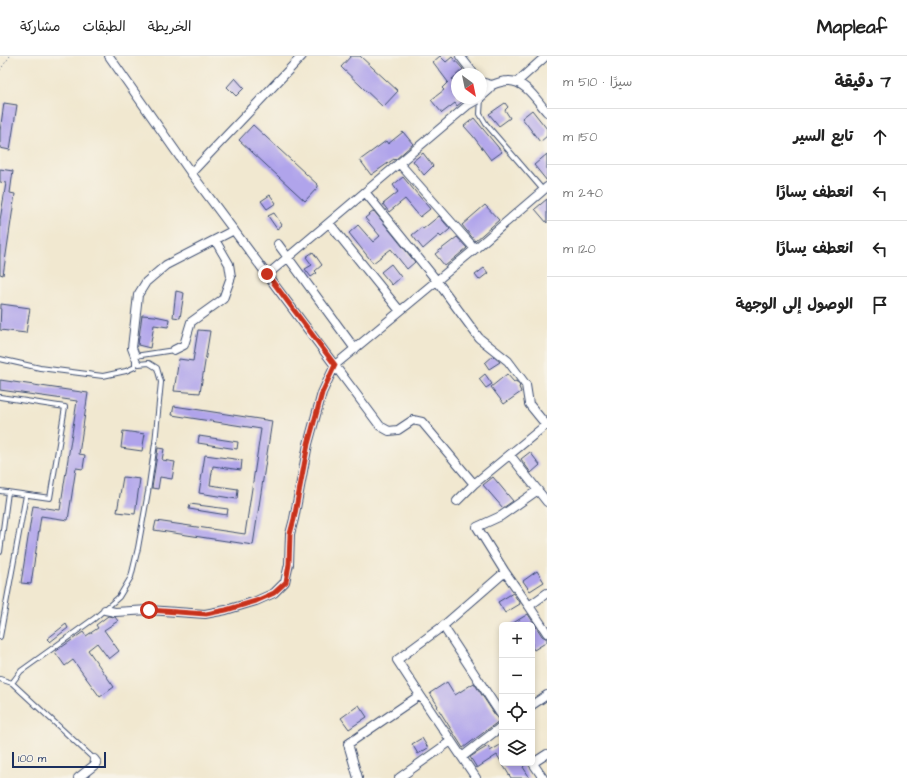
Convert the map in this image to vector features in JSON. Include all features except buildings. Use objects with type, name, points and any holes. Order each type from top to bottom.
[{"type":"street","points":[[108,56],[191,173],[380,426],[389,431],[398,430],[413,420],[422,422],[474,484]]},
{"type":"street","points":[[191,173],[302,56]]},
{"type":"street","points":[[460,56],[469,68]]},
{"type":"street","points":[[517,82],[546,56]]},
{"type":"street","points":[[487,84],[492,85],[508,81],[517,82],[525,88],[547,112]]},
{"type":"street","points":[[487,92],[492,85]]},
{"type":"street","points":[[267,274],[470,104]]},
{"type":"street","points":[[399,164],[475,249]]},
{"type":"street","points":[[105,610],[115,612],[149,610],[206,614],[256,601],[274,593],[286,582],[289,564],[290,534],[308,444],[322,393],[335,365],[545,189]]},
{"type":"street","points":[[365,192],[437,281],[479,338],[508,361],[526,384],[529,404],[547,425],[474,484],[457,501]]},
{"type":"street","points":[[329,223],[400,311]]},
{"type":"street","points":[[135,356],[132,348],[138,295],[146,282],[166,265],[234,230]]},
{"type":"street","points":[[174,350],[184,345],[191,322],[223,299],[231,277],[229,264],[215,240]]},
{"type":"street","points":[[278,244],[355,349]]},
{"type":"street","points":[[510,454],[547,502]]},
{"type":"street","points":[[538,490],[501,516],[478,527],[505,572],[547,633]]},
{"type":"street","points":[[476,778],[397,660],[443,626],[505,572]]},
{"type":"street","points":[[529,606],[547,593]]},
{"type":"street","points":[[443,626],[499,711]]},
{"type":"street","points":[[358,778],[348,744],[420,695]]},
{"type":"street","points":[[535,703],[547,695]]},
{"type":"street","points":[[462,757],[499,728]]},
{"type":"street","points":[[398,778],[451,741]]},
{"type":"street","points":[[535,760],[547,754]]},
{"type":"street","points":[[78,778],[97,763],[94,758]]},
{"type":"street","points":[[535,766],[543,778]]},
{"type":"lane","points":[[481,104],[480,114],[486,124],[545,189]]},
{"type":"lane","points":[[135,356],[174,350]]},
{"type":"lane","points":[[0,359],[40,368],[103,376],[126,371],[135,366],[135,356]]},
{"type":"lane","points":[[12,683],[21,671],[105,610],[120,596],[131,577],[148,492],[160,405],[161,382],[157,368],[149,363],[139,364],[135,356]]},
{"type":"lane","points":[[0,397],[65,407],[50,498],[0,491]]},
{"type":"lane","points":[[0,552],[8,492]]},
{"type":"lane","points":[[0,637],[26,495]]},
{"type":"lane","points":[[0,679],[12,683],[94,758]]},
{"type":"path","points":[[0,70],[10,56]]},
{"type":"route","points":[[149,610],[206,614],[226,610],[256,601],[274,593],[286,582],[289,564],[290,534],[308,444],[322,393],[335,365],[267,274]]}]
